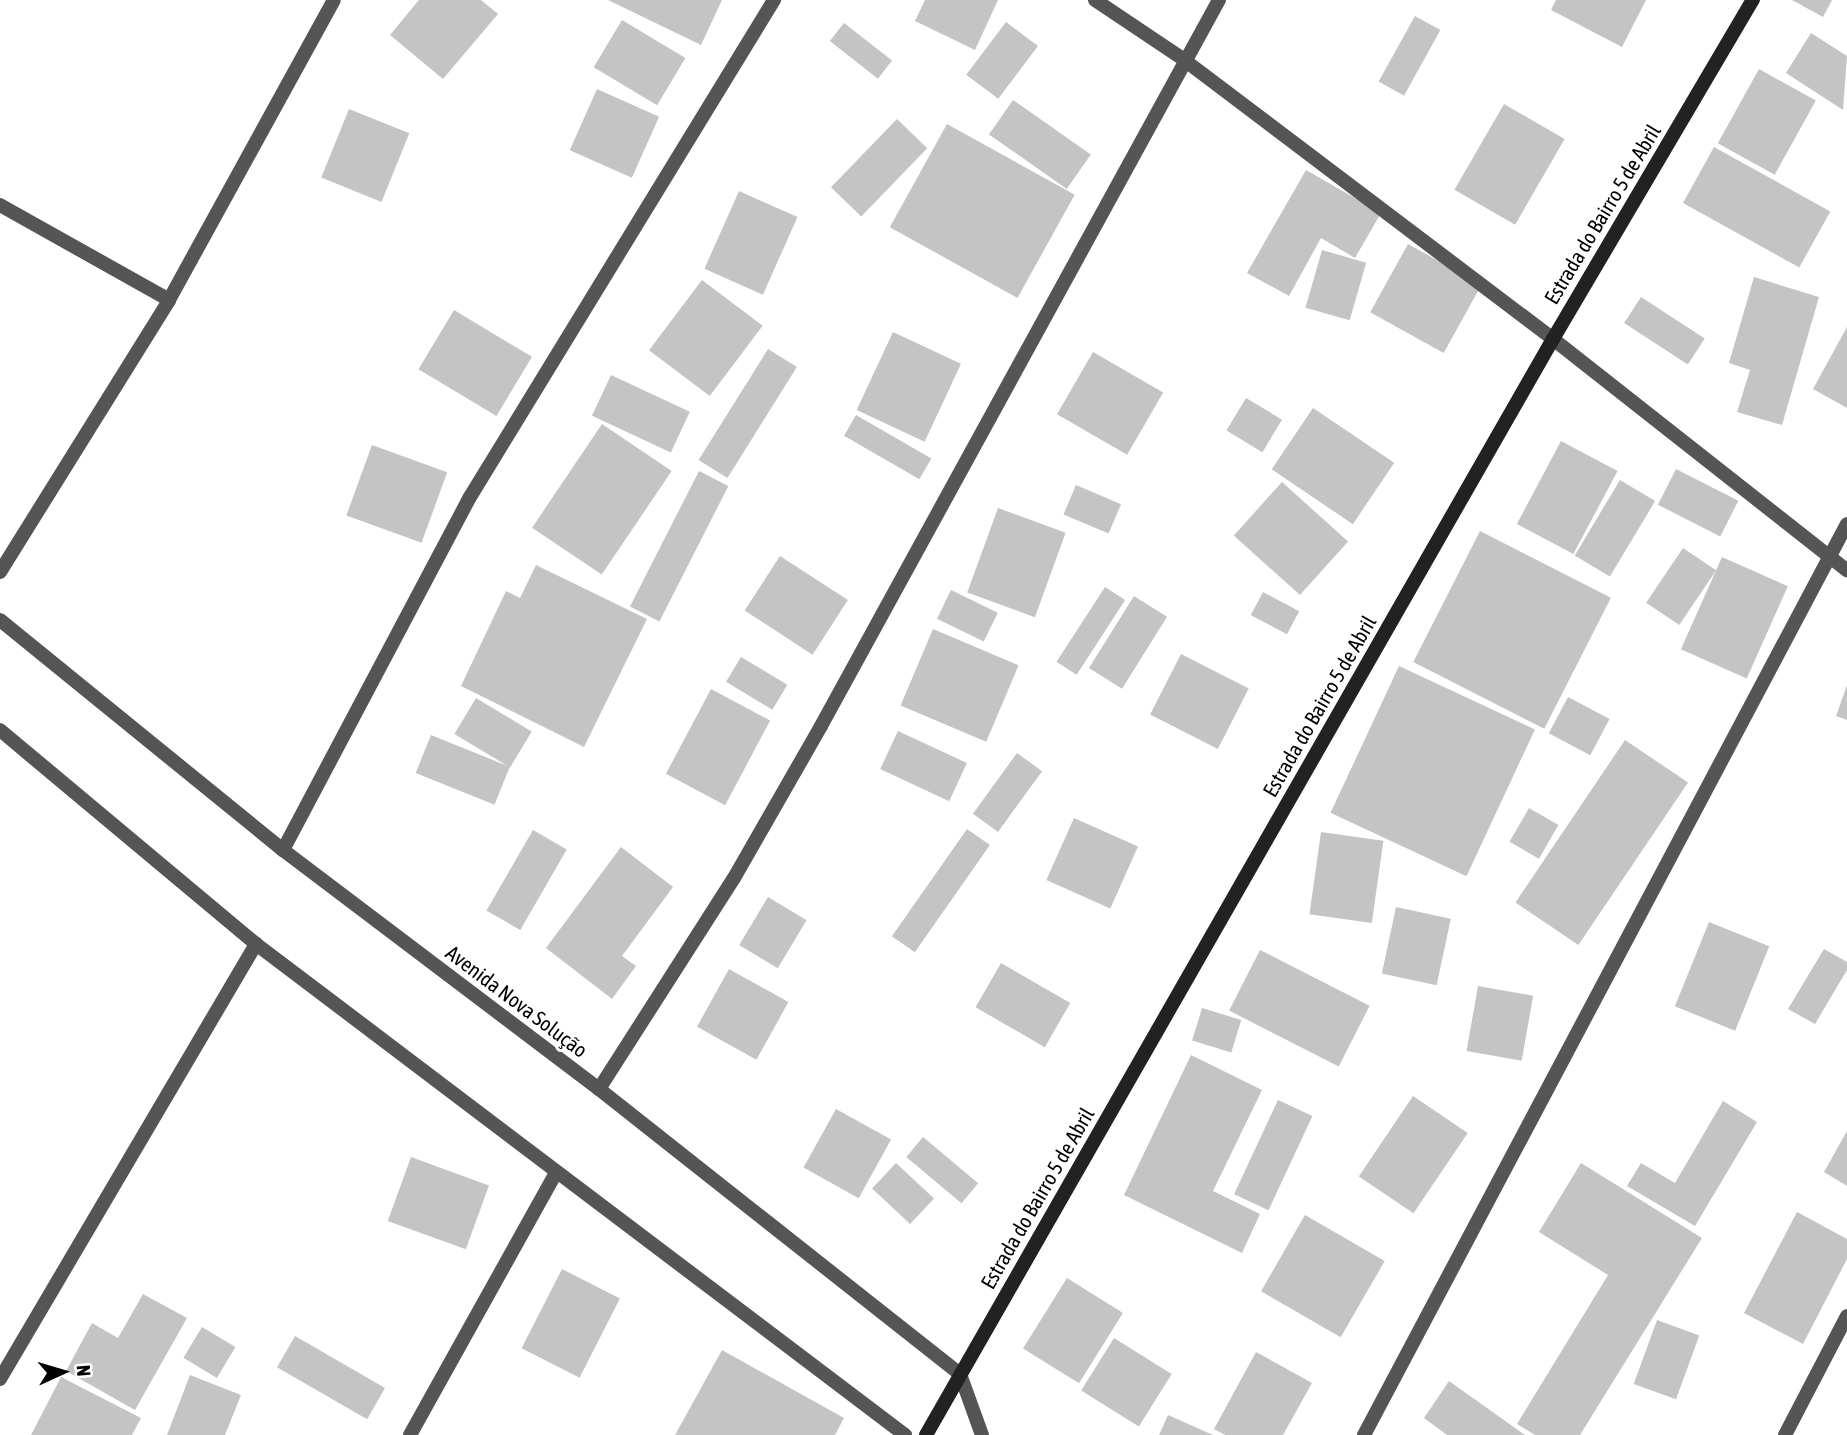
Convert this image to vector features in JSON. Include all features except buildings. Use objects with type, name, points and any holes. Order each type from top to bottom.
[{"type":"street","points":[[0,572],[169,300],[334,0]]},
{"type":"street","points":[[283,850],[470,497],[774,0]]},
{"type":"street","points":[[1094,0],[1183,59],[1553,339],[1847,570]]},
{"type":"street","points":[[599,1089],[734,878],[815,738],[1183,59],[1219,0]]},
{"type":"street","name":"Estrada do Bairro 5 de Abril","points":[[926,1435],[1553,339],[1753,0]]},
{"type":"street","points":[[0,205],[169,300]]},
{"type":"street","points":[[1364,1435],[1828,555],[1847,524]]},
{"type":"street","name":"Avenida Nova Solução","points":[[0,620],[283,850],[599,1089],[960,1374]]},
{"type":"street","points":[[0,730],[256,944],[905,1435]]},
{"type":"street","points":[[0,1379],[256,944]]},
{"type":"street","points":[[410,1435],[556,1173]]},
{"type":"street","points":[[1785,1435],[1847,1316]]},
{"type":"street","points":[[960,1374],[982,1435]]}]
